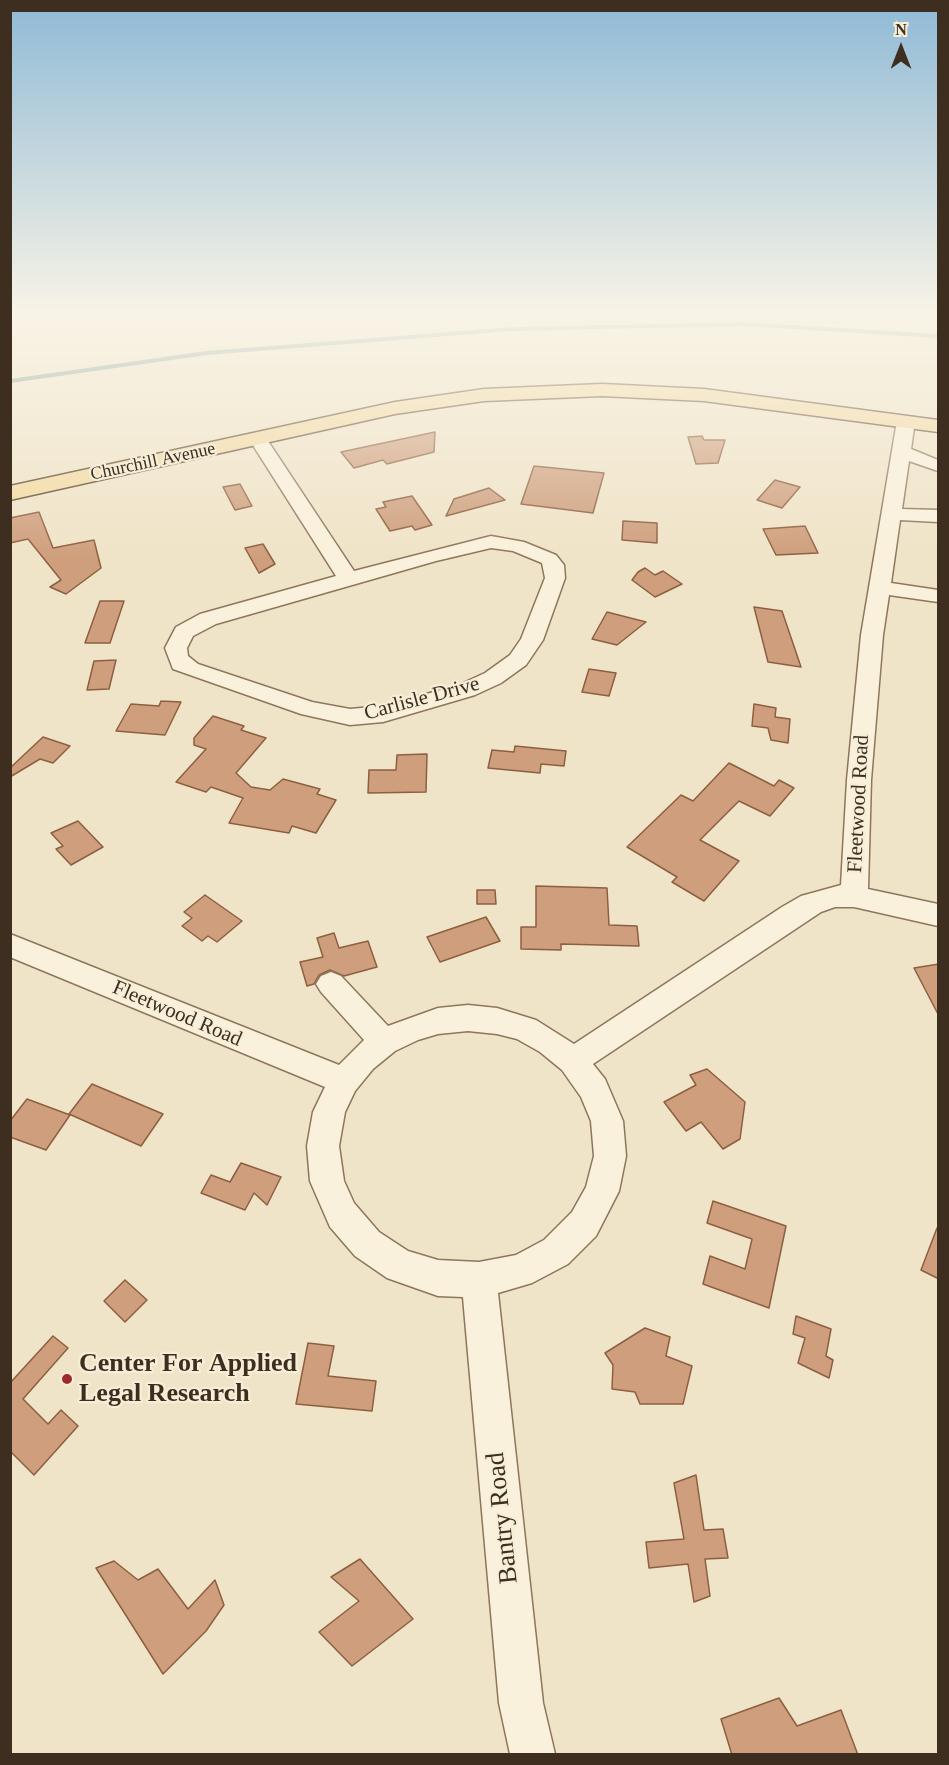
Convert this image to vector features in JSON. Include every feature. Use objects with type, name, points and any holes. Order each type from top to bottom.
[{"type":"main road","name":"Churchill Avenue","points":[[10,493],[414,405],[512,393]]},
{"type":"main road","name":"Churchill Avenue","points":[[642,393],[704,395],[939,426]]},
{"type":"street","name":"Fleetwood Road","points":[[573,1061],[792,915],[811,904],[835,896],[854,896],[859,780],[872,635],[906,421]]},
{"type":"street","points":[[258,439],[348,578]]},
{"type":"street","points":[[901,452],[937,454]]},
{"type":"street","points":[[892,513],[939,516]]},
{"type":"street","name":"Carlisle Drive","points":[[491,542],[504,543],[535,552],[549,559],[556,571],[532,640],[513,665],[493,678],[467,690],[383,714],[350,717],[309,709],[190,669],[181,664],[177,656],[179,640],[194,625],[348,578],[491,542]]},
{"type":"street","points":[[879,587],[939,596]]},
{"type":"street","points":[[854,896],[939,915]]},
{"type":"street","name":"Fleetwood Road","points":[[10,945],[344,1082]]},
{"type":"street","points":[[331,984],[384,1042]]},
{"type":"street","points":[[468,1018],[497,1021],[525,1029],[551,1043],[573,1061],[594,1089],[607,1121],[610,1156],[602,1191],[584,1224],[556,1252],[520,1271],[479,1280],[438,1278],[399,1266],[367,1244],[342,1215],[327,1181],[323,1146],[329,1112],[344,1082],[362,1060],[384,1042],[410,1029],[438,1021],[468,1018]]},
{"type":"street","name":"Bantry Road","points":[[479,1280],[522,1703],[530,1754]]},
{"type":"building","points":[[435,432],[434,452],[387,464],[383,460],[354,468],[341,452]]},
{"type":"building","points":[[702,436],[704,440],[725,440],[718,463],[696,464],[688,437]]},
{"type":"building","points":[[534,466],[604,473],[593,513],[521,504]]},
{"type":"building","points":[[775,480],[800,487],[782,508],[757,500]]},
{"type":"building","points":[[240,484],[252,506],[235,510],[223,487]]},
{"type":"building","points":[[489,488],[505,500],[446,516],[454,499]]},
{"type":"building","points":[[412,496],[432,525],[415,530],[412,526],[390,531],[376,509],[386,507],[383,502]]},
{"type":"building","points":[[39,512],[53,548],[94,540],[101,568],[66,594],[50,587],[61,580],[28,539],[10,543],[10,518]]},
{"type":"building","points":[[623,521],[657,523],[657,543],[622,540]]},
{"type":"building","points":[[805,526],[818,553],[776,555],[763,529]]},
{"type":"building","points":[[263,544],[275,564],[259,573],[245,548]]},
{"type":"building","points":[[645,568],[655,575],[663,571],[682,584],[655,597],[632,580],[638,572]]},
{"type":"building","points":[[100,601],[124,601],[110,643],[85,643]]},
{"type":"building","points":[[754,607],[782,611],[801,667],[768,662]]},
{"type":"building","points":[[607,612],[646,622],[617,645],[592,639]]},
{"type":"building","points":[[116,660],[109,689],[87,690],[94,661]]},
{"type":"building","points":[[589,669],[616,673],[609,696],[582,692]]},
{"type":"building","points":[[161,701],[181,702],[165,735],[116,731],[131,704],[159,706]]},
{"type":"building","points":[[754,704],[776,708],[775,717],[790,719],[788,743],[771,740],[768,728],[752,726]]},
{"type":"building","points":[[213,716],[244,726],[241,730],[266,738],[236,773],[251,787],[270,790],[283,779],[320,789],[317,794],[336,800],[316,833],[292,826],[289,833],[229,823],[243,798],[211,787],[206,792],[176,782],[206,749],[194,745],[194,738]]},
{"type":"building","points":[[43,737],[70,746],[53,763],[40,759],[10,777],[10,768]]},
{"type":"building","points":[[515,746],[566,751],[564,766],[541,764],[540,773],[488,768],[492,750],[514,752]]},
{"type":"building","points":[[427,754],[426,792],[368,793],[369,770],[396,770],[397,755]]},
{"type":"building","points":[[729,763],[774,786],[779,780],[794,788],[770,816],[739,801],[700,840],[739,861],[704,901],[672,882],[677,877],[627,847],[681,795],[693,801]]},
{"type":"building","points":[[78,821],[103,847],[71,865],[56,849],[63,846],[51,833]]},
{"type":"building","points":[[536,886],[607,888],[609,925],[637,926],[639,946],[561,944],[561,950],[521,949],[521,927],[536,927]]},
{"type":"building","points":[[477,890],[495,890],[496,904],[477,904]]},
{"type":"building","points":[[205,895],[242,921],[217,942],[208,936],[202,941],[182,926],[192,918],[184,912]]},
{"type":"building","points":[[486,917],[500,941],[440,962],[427,937]]},
{"type":"building","points":[[334,933],[339,948],[368,941],[377,967],[344,976],[330,970],[319,975],[314,984],[307,986],[300,962],[323,957],[317,938]]},
{"type":"building","points":[[939,964],[939,1016],[914,968]]},
{"type":"building","points":[[707,1069],[745,1102],[740,1139],[723,1149],[701,1122],[686,1131],[664,1102],[696,1085],[690,1075]]},
{"type":"building","points":[[92,1084],[163,1114],[141,1146],[69,1114]]},
{"type":"building","points":[[27,1099],[70,1115],[46,1150],[10,1137],[10,1121]]},
{"type":"building","points":[[241,1163],[281,1177],[267,1205],[254,1193],[245,1210],[201,1193],[211,1175],[230,1182]]},
{"type":"building","points":[[713,1201],[786,1226],[769,1308],[703,1284],[710,1256],[745,1269],[752,1239],[707,1223]]},
{"type":"building","points":[[937,1228],[939,1228],[939,1279],[921,1270]]},
{"type":"building","points":[[125,1280],[147,1300],[125,1322],[104,1301]]},
{"type":"building","points":[[796,1316],[831,1329],[826,1356],[833,1360],[829,1378],[798,1363],[805,1338],[793,1334]]},
{"type":"building","points":[[645,1328],[670,1337],[666,1356],[692,1366],[683,1404],[640,1404],[635,1392],[612,1389],[613,1365],[605,1353]]},
{"type":"building","points":[[53,1336],[68,1348],[23,1399],[48,1424],[61,1410],[78,1426],[34,1475],[10,1451],[10,1383]]},
{"type":"building","points":[[308,1343],[334,1346],[328,1376],[376,1381],[372,1411],[296,1404]]},
{"type":"building","points":[[696,1475],[704,1530],[723,1529],[728,1558],[705,1559],[710,1596],[694,1602],[688,1564],[649,1568],[646,1542],[684,1539],[674,1483]]},
{"type":"building","points":[[360,1559],[413,1619],[352,1666],[319,1632],[359,1601],[331,1577]]},
{"type":"building","points":[[114,1561],[138,1580],[158,1569],[188,1609],[215,1580],[224,1605],[206,1631],[163,1674],[96,1568]]},
{"type":"building","points":[[779,1698],[797,1726],[841,1710],[858,1755],[732,1755],[721,1719]]},
{"type":"place","name":"Center For Applied Legal Research","points":[[67,1379]]}]
